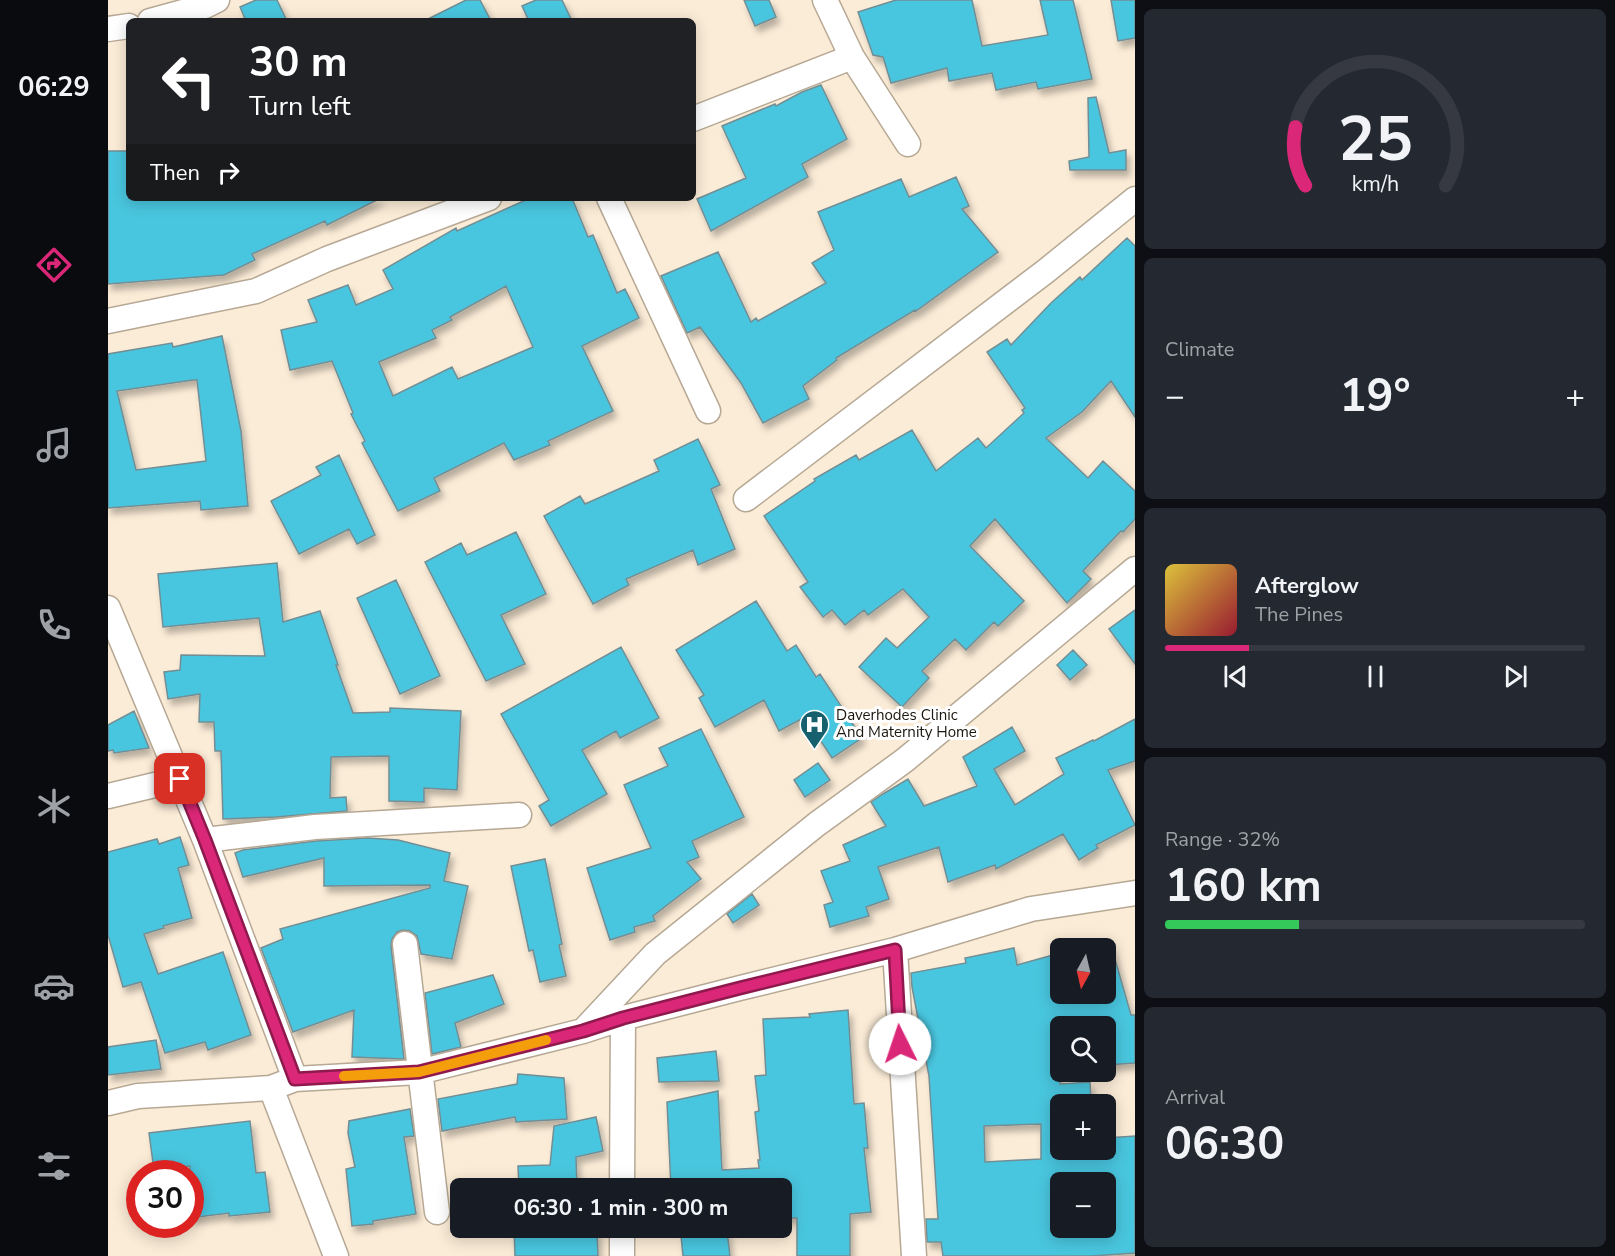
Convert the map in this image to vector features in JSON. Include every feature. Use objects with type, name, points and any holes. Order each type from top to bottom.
[{"type":"street","points":[[161,18],[205,6],[217,0]]},
{"type":"street","points":[[825,0],[852,57],[908,144]]},
{"type":"street","points":[[108,29],[126,26]]},
{"type":"street","points":[[696,118],[852,57]]},
{"type":"street","points":[[746,499],[1037,278],[1135,199]]},
{"type":"street","points":[[108,321],[256,291],[327,260],[481,201]]},
{"type":"street","points":[[610,201],[708,411]]},
{"type":"street","points":[[583,1031],[655,954],[817,824],[905,760],[1135,569]]},
{"type":"street","points":[[108,608],[205,840],[295,1079]]},
{"type":"street","points":[[108,796],[180,779]]},
{"type":"street","points":[[205,840],[315,826],[519,815]]},
{"type":"street","points":[[108,1103],[138,1096],[271,1088],[295,1079],[419,1072],[895,950],[1031,909],[1135,893]]},
{"type":"street","points":[[405,944],[437,1212]]},
{"type":"street","points":[[895,950],[914,1256]]},
{"type":"street","points":[[622,1178],[623,1018]]},
{"type":"street","points":[[271,1088],[336,1256]]},
{"type":"street","points":[[622,1238],[622,1256]]},
{"type":"building","points":[[256,0],[277,0],[286,18],[245,18],[240,7]]},
{"type":"building","points":[[466,0],[480,0],[489,18],[430,18]]},
{"type":"building","points":[[536,0],[562,0],[571,18],[528,18],[522,6]]},
{"type":"building","points":[[744,0],[769,0],[776,17],[755,26]]},
{"type":"building","points":[[896,0],[972,0],[982,46],[1048,35],[1040,0],[1073,0],[1092,79],[1038,89],[1036,82],[996,90],[992,73],[949,81],[947,68],[891,83],[883,57],[873,55],[858,12]]},
{"type":"building","points":[[1111,0],[1135,0],[1135,38],[1118,41]]},
{"type":"building","points":[[821,85],[847,139],[802,164],[808,177],[711,231],[697,199],[746,178],[722,126],[775,104],[776,106]]},
{"type":"building","points":[[1096,97],[1109,153],[1126,150],[1126,170],[1070,170],[1069,161],[1089,157],[1088,98]]},
{"type":"building","points":[[108,151],[126,151],[126,201],[375,201],[327,225],[325,221],[252,254],[255,260],[224,275],[108,284]]},
{"type":"building","points":[[956,177],[969,206],[962,209],[998,252],[916,311],[836,358],[837,360],[803,386],[809,399],[763,423],[741,383],[700,327],[687,333],[661,276],[718,252],[751,322],[756,318],[758,321],[826,283],[812,263],[834,250],[818,212],[901,179],[909,197]]},
{"type":"building","points":[[523,201],[573,201],[588,237],[593,235],[617,293],[625,289],[639,318],[582,346],[613,411],[548,441],[550,445],[514,460],[504,443],[434,478],[440,491],[398,511],[362,443],[365,441],[351,414],[353,413],[332,361],[290,370],[281,330],[317,322],[308,300],[348,285],[356,305],[393,289],[383,270],[456,228],[457,231]],"holes":[[[506,286],[533,347],[458,379],[452,367],[393,396],[379,362],[436,338],[432,330],[452,320],[450,317]]]},
{"type":"building","points":[[1127,238],[1135,246],[1135,417],[1111,381],[1082,412],[1046,438],[1088,478],[1103,461],[1135,491],[1135,519],[1083,571],[1091,579],[1067,603],[995,519],[970,546],[1024,601],[998,626],[994,622],[966,650],[955,639],[922,671],[929,678],[902,707],[859,667],[886,638],[897,648],[929,617],[903,589],[868,615],[864,610],[845,625],[832,610],[823,617],[800,587],[808,582],[764,516],[815,481],[814,479],[856,455],[859,460],[912,430],[936,471],[978,438],[986,448],[1024,413],[1022,410],[1025,408],[987,352],[1007,339],[1011,345],[1051,303],[1080,277],[1082,280]]},
{"type":"building","points":[[222,336],[241,431],[248,506],[201,510],[200,501],[108,508],[108,354],[172,343],[173,347]],"holes":[[[197,380],[206,461],[136,470],[117,391]]]},
{"type":"building","points":[[698,439],[720,485],[711,489],[735,549],[698,565],[693,550],[626,579],[629,585],[593,604],[544,516],[580,496],[585,504],[659,471],[654,460]]},
{"type":"building","points":[[339,455],[375,535],[357,544],[349,529],[299,554],[271,501],[321,475],[316,467]]},
{"type":"building","points":[[516,532],[546,594],[501,615],[525,664],[486,681],[425,562],[461,543],[467,555]]},
{"type":"building","points":[[277,563],[283,622],[320,611],[353,713],[390,712],[390,708],[461,711],[457,790],[424,788],[424,802],[389,801],[389,756],[331,757],[330,798],[346,797],[347,811],[223,819],[221,751],[215,751],[214,722],[199,722],[200,694],[168,699],[164,672],[180,670],[181,655],[265,656],[259,618],[163,627],[158,574]]},
{"type":"building","points":[[396,580],[440,676],[400,694],[357,598]]},
{"type":"building","points":[[756,601],[787,651],[796,645],[816,677],[820,674],[862,738],[832,758],[805,717],[779,731],[764,700],[715,727],[699,698],[704,695],[676,650]]},
{"type":"building","points":[[1135,610],[1135,664],[1109,629]]},
{"type":"building","points":[[621,647],[659,718],[620,738],[616,731],[582,750],[607,794],[551,826],[539,806],[549,800],[501,714]]},
{"type":"building","points":[[1073,650],[1087,665],[1070,680],[1057,665]]},
{"type":"building","points":[[134,711],[149,748],[114,753],[113,750],[108,751],[108,725]]},
{"type":"building","points":[[1135,719],[1135,761],[1108,770],[1135,825],[1096,845],[1098,848],[1079,860],[1063,834],[996,869],[995,865],[948,882],[939,847],[878,867],[889,899],[866,907],[869,916],[830,927],[824,905],[833,902],[821,871],[850,861],[843,845],[886,826],[871,802],[908,779],[924,806],[977,786],[963,757],[1012,727],[1025,751],[994,769],[1015,805],[1064,774],[1056,758]]},
{"type":"building","points":[[701,729],[744,817],[692,841],[699,857],[687,862],[701,879],[653,916],[655,921],[634,927],[635,932],[610,940],[587,868],[651,848],[624,785],[668,766],[659,748]]},
{"type":"building","points":[[818,763],[830,780],[805,797],[794,780]]},
{"type":"building","points":[[180,837],[189,865],[178,868],[192,918],[144,934],[158,974],[223,952],[251,1035],[208,1050],[205,1042],[165,1053],[141,982],[123,987],[108,935],[108,852],[157,839],[159,844]]},
{"type":"building","points":[[368,838],[398,840],[450,853],[444,881],[468,886],[452,959],[421,954],[417,936],[410,931],[397,932],[392,939],[404,1059],[352,1057],[354,1010],[293,1032],[261,948],[283,939],[280,929],[430,888],[430,885],[324,886],[324,858],[243,877],[235,853],[316,841]]},
{"type":"building","points":[[545,859],[566,976],[540,982],[533,950],[529,951],[511,866]]},
{"type":"building","points":[[752,894],[759,905],[733,923],[727,914]]},
{"type":"building","points":[[1014,948],[1017,965],[1050,956],[1050,1004],[1116,1004],[1116,962],[1131,1015],[1135,1015],[1135,1063],[1116,1064],[1116,1016],[1050,1016],[1050,1082],[1060,1082],[1060,1084],[1090,1082],[1091,1094],[1050,1094],[1050,1160],[1116,1160],[1116,1137],[1135,1136],[1135,1253],[1092,1256],[943,1256],[941,1242],[927,1242],[926,1219],[938,1219],[929,1076],[911,973],[966,963],[965,958]],"holes":[[[1041,1124],[1041,1159],[985,1162],[984,1126]]]},
{"type":"building","points":[[493,975],[504,1004],[455,1023],[461,1047],[432,1054],[425,993]]},
{"type":"building","points":[[848,1010],[854,1104],[864,1103],[868,1148],[864,1148],[871,1212],[850,1214],[850,1256],[797,1256],[797,1218],[792,1218],[792,1178],[671,1178],[667,1102],[718,1091],[722,1170],[759,1168],[755,1112],[759,1111],[755,1076],[766,1075],[763,1019],[810,1017],[809,1014]]},
{"type":"building","points":[[156,1040],[161,1069],[108,1075],[108,1047]]},
{"type":"building","points":[[716,1051],[719,1081],[659,1082],[657,1058]]},
{"type":"building","points":[[518,1074],[564,1078],[567,1119],[516,1122],[515,1117],[442,1131],[438,1099],[517,1084]]},
{"type":"building","points":[[410,1109],[414,1136],[404,1137],[416,1214],[373,1221],[373,1224],[352,1226],[346,1169],[355,1167],[348,1133],[349,1121]]},
{"type":"building","points":[[596,1117],[603,1151],[576,1157],[577,1178],[519,1178],[518,1166],[550,1165],[554,1126]]},
{"type":"building","points":[[250,1121],[256,1173],[265,1172],[270,1212],[204,1216],[204,1160],[153,1160],[149,1133]]},
{"type":"building","points":[[514,1238],[597,1238],[598,1256],[515,1256]]},
{"type":"building","points":[[681,1238],[728,1238],[730,1256],[683,1256]]},
{"type":"slow traffic","points":[[344,1076],[419,1072],[546,1040]]},
{"type":"place","name":"Daverhodes Clinic And Maternity Home","points":[[815,750]]},
{"type":"route","points":[[180,779],[295,1079],[419,1072],[895,950],[900,1044]]}]
